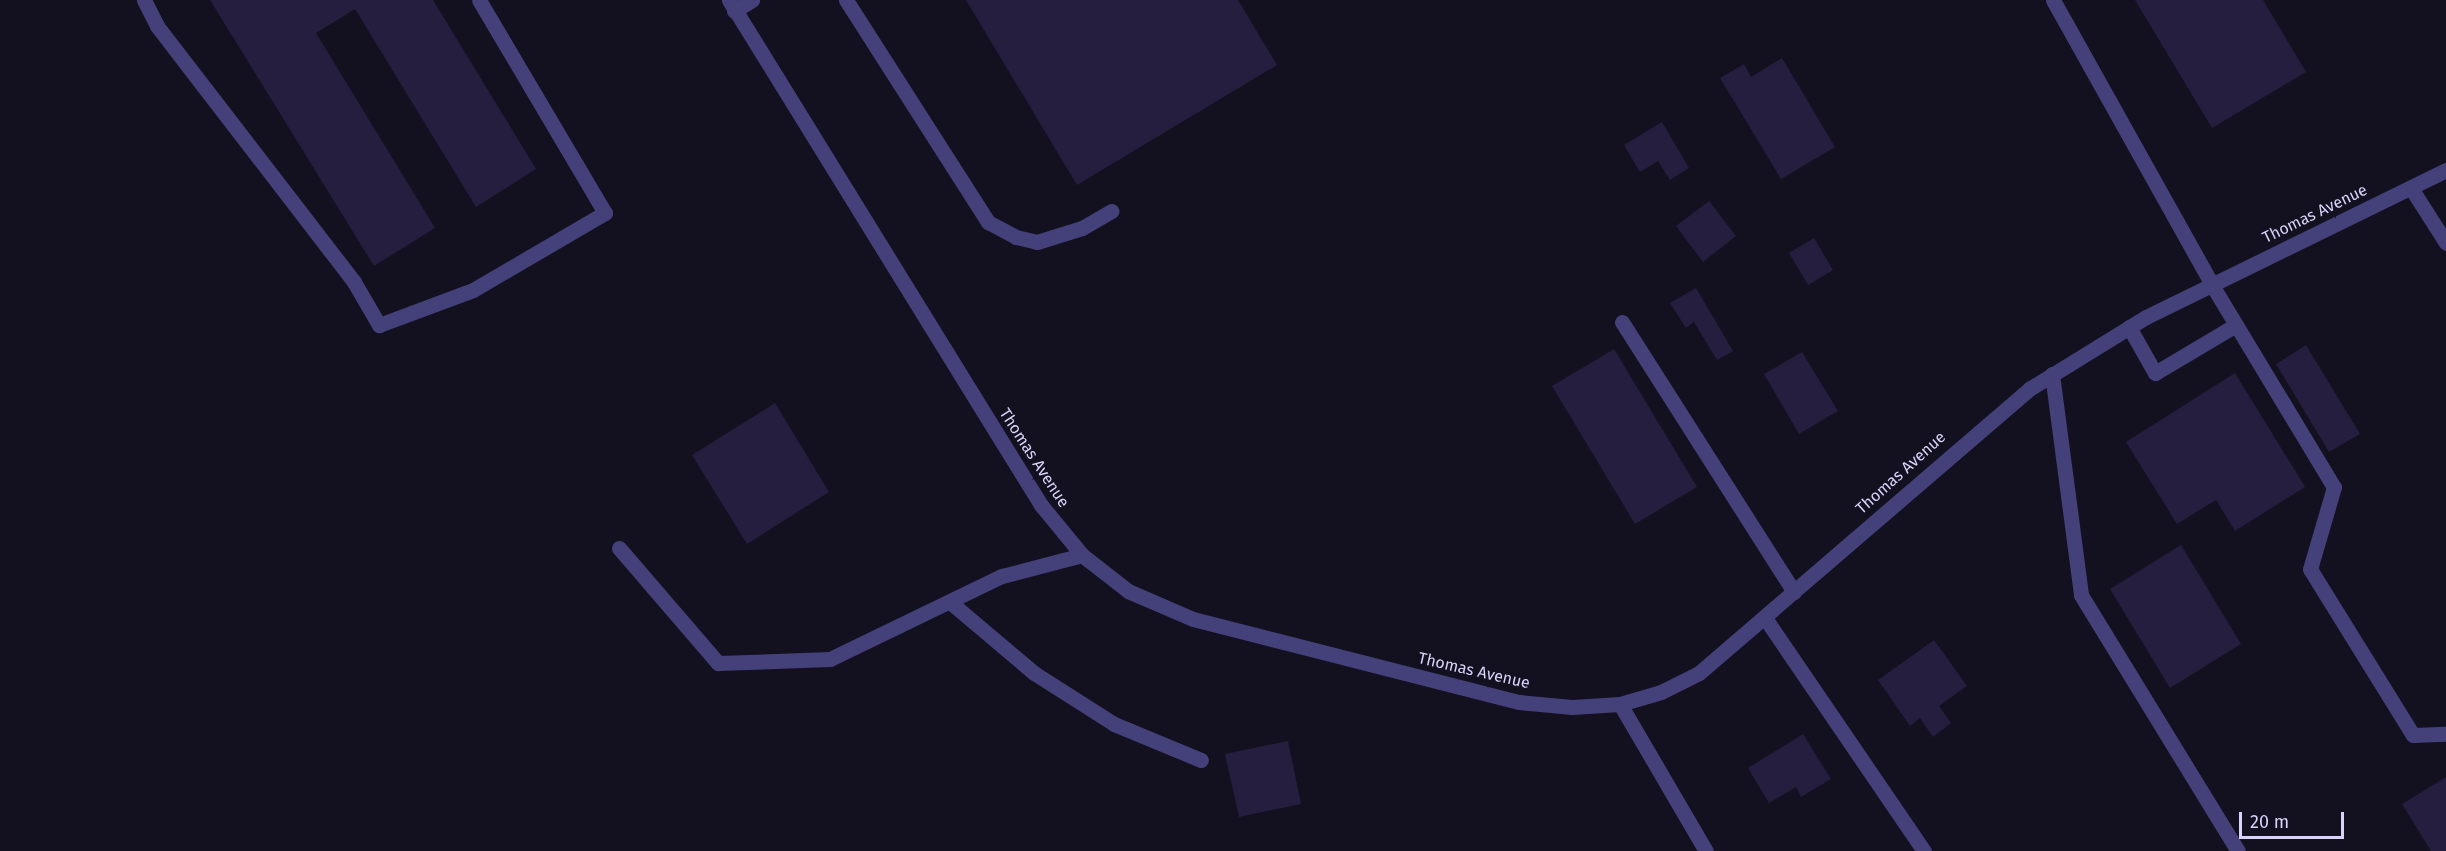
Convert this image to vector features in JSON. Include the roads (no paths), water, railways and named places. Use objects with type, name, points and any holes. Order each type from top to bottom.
[{"type":"street","points":[[144,0],[156,26],[354,282],[379,325],[473,290],[605,213],[480,0]]},
{"type":"street","points":[[732,5],[752,0]]},
{"type":"street","points":[[846,0],[988,222],[1016,237],[1037,242],[1082,228],[1111,211]]},
{"type":"street","points":[[2053,0],[2212,285],[2334,487],[2310,569],[2413,735],[2446,734]]},
{"type":"street","name":"Thomas Avenue","points":[[732,5],[1041,505],[1082,555],[1128,591],[1193,619],[1519,702],[1572,707],[1620,704],[1661,692],[1699,673],[1794,592],[1970,435],[2052,374],[2129,327],[2446,170]]},
{"type":"street","points":[[2411,188],[2446,243]]},
{"type":"street","points":[[1622,322],[1794,592]]},
{"type":"street","points":[[2129,327],[2155,373],[2236,325]]},
{"type":"street","points":[[2052,374],[2081,595],[2238,851]]},
{"type":"street","points":[[619,548],[718,663],[830,659],[1002,576],[1082,555]]},
{"type":"street","points":[[950,602],[1034,672],[1114,724],[1202,760]]},
{"type":"street","points":[[1764,618],[1924,851]]},
{"type":"street","points":[[1620,704],[1706,851]]}]
